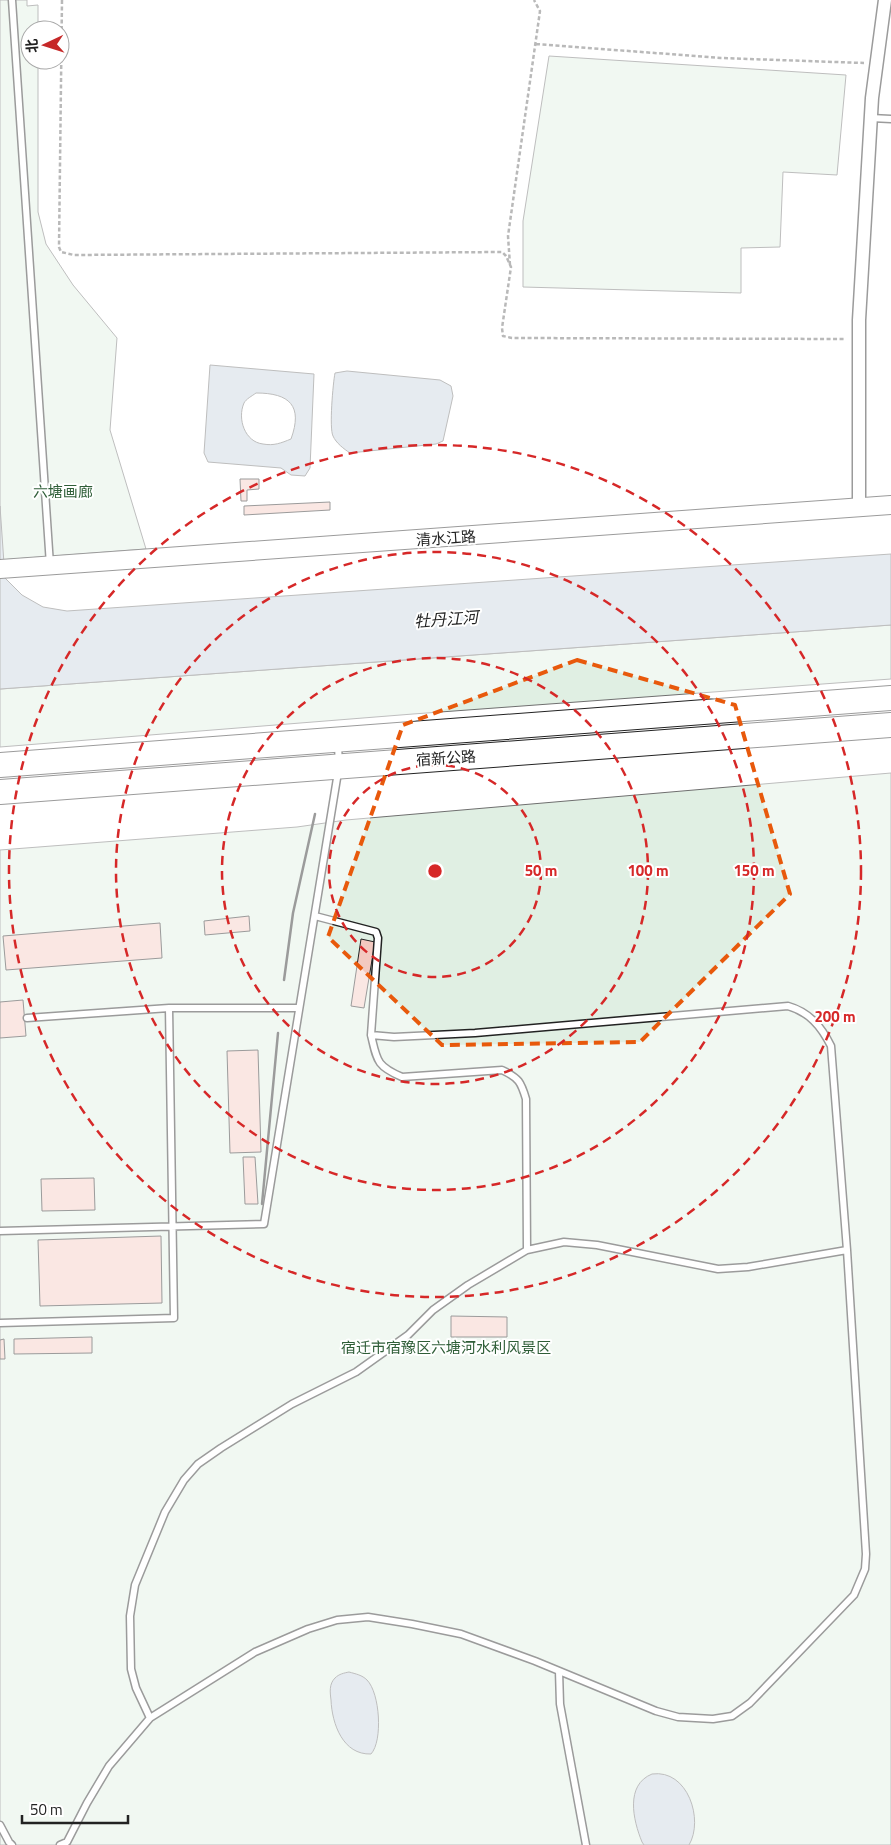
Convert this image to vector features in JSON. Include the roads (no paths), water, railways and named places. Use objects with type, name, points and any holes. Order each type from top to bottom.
[{"type":"highway","name":"宿新公路","points":[[0,765],[891,698]]},
{"type":"highway","name":"宿新公路","points":[[0,792],[891,724]]},
{"type":"street","points":[[859,507],[860,339],[871,118],[885,0]]},
{"type":"street","name":"清水江路","points":[[0,569],[891,505]]},
{"type":"lane","points":[[12,0],[50,565]]},
{"type":"lane","points":[[871,118],[891,119]]},
{"type":"lane","points":[[0,1231],[264,1224],[339,766],[337,739]]},
{"type":"lane","points":[[315,916],[376,932],[378,938],[371,1035],[378,1061],[390,1072],[402,1077],[502,1070],[514,1075],[522,1083],[526,1099],[527,1250]]},
{"type":"lane","points":[[60,1845],[67,1842],[109,1766],[150,1718],[254,1652],[308,1629],[337,1620],[368,1617],[461,1634],[663,1713],[696,1720],[713,1720],[732,1716],[750,1703],[854,1595],[865,1569],[866,1554],[847,1250],[831,1046],[816,1022],[806,1013],[788,1006],[474,1032],[394,1037],[371,1035]]},
{"type":"lane","points":[[27,1018],[169,1008],[299,1008]]},
{"type":"lane","points":[[0,1323],[174,1318],[169,1008]]},
{"type":"lane","points":[[150,1718],[136,1688],[131,1669],[130,1616],[134,1585],[165,1512],[184,1480],[198,1464],[221,1448],[292,1404],[356,1372],[408,1336],[433,1310],[468,1285],[527,1250],[564,1242],[597,1245],[718,1269],[748,1267],[847,1250]]},
{"type":"lane","points":[[559,1671],[560,1704],[586,1845]]},
{"type":"lane","points":[[0,1825],[12,1845]]},
{"type":"water","points":[[210,365],[314,374],[310,468],[305,476],[291,475],[281,468],[208,462],[204,453]],"holes":[[[256,393],[285,399],[291,404],[295,418],[291,439],[267,445],[251,439],[244,429],[241,416],[242,409],[248,399]]]},
{"type":"water","points":[[347,371],[440,380],[451,386],[453,396],[443,441],[436,444],[350,453],[345,450],[333,436],[331,415],[335,373]]},
{"type":"water","name":"牡丹江河","points":[[0,506],[5,578],[22,595],[43,607],[67,611],[891,554],[891,625],[0,689]]},
{"type":"water","points":[[349,1672],[367,1680],[375,1695],[378,1728],[375,1748],[371,1754],[361,1753],[346,1744],[334,1719],[330,1694],[331,1685],[337,1677]]},
{"type":"water","points":[[652,1774],[665,1775],[675,1779],[690,1798],[695,1823],[689,1845],[644,1845],[642,1842],[634,1814],[635,1795],[643,1779]]},
{"type":"park label","name":"六塘画廊","points":[[63,491]]},
{"type":"park label","name":"宿迁市宿豫区六塘河水利风景区","points":[[446,1347]]}]
